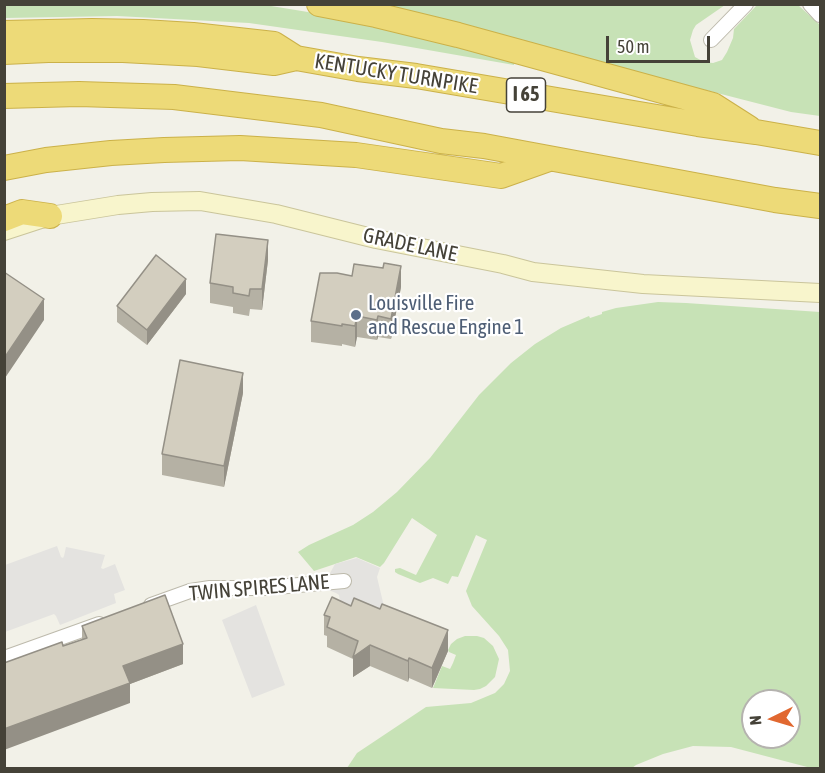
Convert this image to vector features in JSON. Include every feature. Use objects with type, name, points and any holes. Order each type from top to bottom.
[{"type":"highway","points":[[319,4],[458,35],[713,105],[756,132]]},
{"type":"highway","points":[[4,33],[92,30],[193,35],[274,44],[296,58]]},
{"type":"highway","name":"KENTUCKY TURNPIKE","points":[[4,52],[123,50],[198,54],[274,63],[296,58],[820,143]]},
{"type":"highway","points":[[4,96],[101,94],[174,97],[321,114],[441,141],[484,146],[775,200],[820,206]]},
{"type":"highway","points":[[4,168],[46,160],[111,153],[240,148],[356,154],[501,176],[551,158]]},
{"type":"highway","points":[[4,219],[22,212],[50,216]]},
{"type":"main road","name":"GRADE LANE","points":[[4,231],[50,216],[118,205],[200,201],[276,214],[376,239],[533,272],[643,284],[820,293]]},
{"type":"street","points":[[711,40],[746,4]]},
{"type":"street","points":[[810,4],[820,15]]},
{"type":"street","name":"TWIN SPIRES LANE","points":[[136,610],[190,591],[210,588],[265,588],[344,581]]},
{"type":"street","points":[[4,658],[114,618]]},
{"type":"green space","points":[[4,5],[265,5],[369,22],[515,57],[514,65],[382,42],[249,23],[117,16],[5,18]]},
{"type":"green space","points":[[375,5],[725,5],[696,25],[690,40],[695,57],[704,62],[713,63],[722,60],[733,38],[734,29],[757,5],[798,5],[820,25],[820,116],[791,112]]},
{"type":"green space","points":[[658,302],[820,312],[820,768],[811,768],[731,747],[693,746],[663,754],[632,768],[347,768],[357,753],[426,707],[471,703],[495,693],[504,684],[510,671],[508,650],[499,636],[472,606],[466,591],[487,540],[476,535],[458,577],[452,576],[448,584],[433,578],[420,583],[395,572],[395,569],[400,568],[416,575],[437,535],[412,518],[380,567],[356,557],[314,571],[298,552],[353,525],[397,492],[430,458],[479,395],[511,363],[535,344],[561,328],[589,316],[590,318],[602,314],[602,312]]},
{"type":"green space","points":[[465,636],[484,638],[493,646],[499,659],[495,677],[480,689],[433,688],[442,666],[450,669],[453,663],[456,655],[448,650],[451,644]]},
{"type":"shaded area","points":[[57,546],[63,558],[66,547],[105,555],[101,568],[115,564],[125,590],[114,594],[116,603],[60,625],[54,614],[5,632],[5,565]]},
{"type":"shaded area","points":[[357,558],[380,568],[377,577],[386,615],[382,624],[340,601],[339,595],[326,589],[329,575],[335,564]]},
{"type":"shaded area","points":[[256,605],[285,685],[252,698],[222,620]]},
{"type":"building","points":[[216,234],[268,240],[262,289],[250,289],[249,296],[233,293],[233,287],[210,283]]},
{"type":"building","points":[[156,255],[186,279],[147,330],[117,306]]},
{"type":"building","points":[[384,263],[401,266],[391,319],[378,316],[377,320],[357,316],[355,326],[311,321],[320,273],[352,276],[354,264],[383,268]]},
{"type":"building","points":[[4,272],[44,299],[5,357],[4,357]]},
{"type":"building","points":[[180,360],[243,373],[224,466],[162,454]]},
{"type":"building","points":[[165,595],[183,644],[123,666],[130,683],[4,729],[4,663],[62,642],[63,646],[87,638],[82,626]]},
{"type":"building","points":[[332,597],[351,606],[354,598],[380,609],[382,604],[448,630],[432,668],[370,645],[353,657],[358,641],[327,627],[330,617],[324,615]]},
{"type":"place","name":"Louisville Fire and Rescue Engine 1","points":[[356,315]]}]
